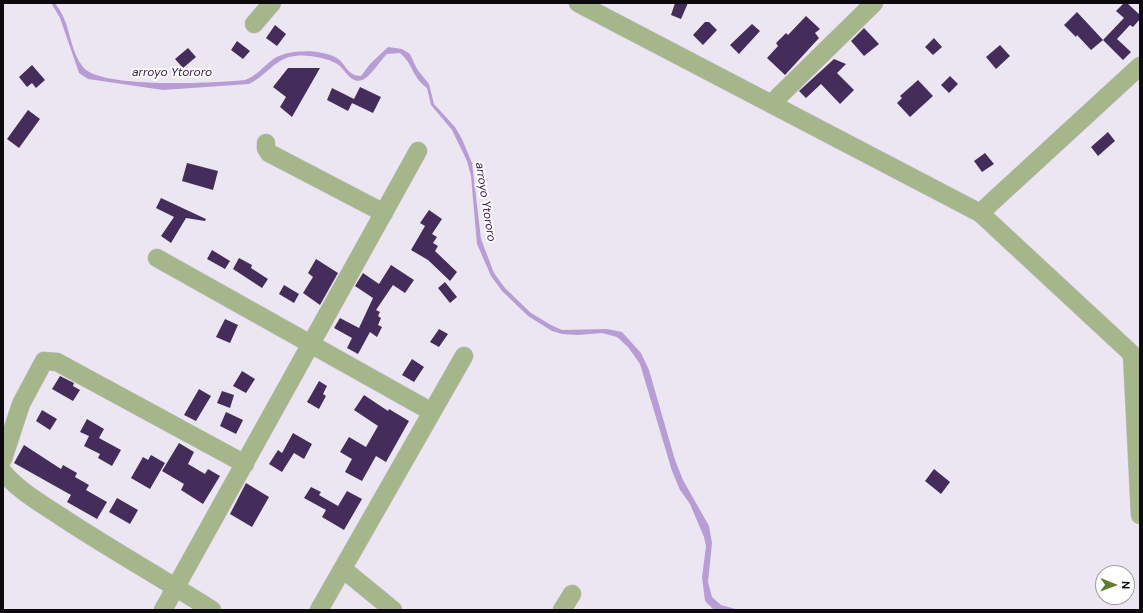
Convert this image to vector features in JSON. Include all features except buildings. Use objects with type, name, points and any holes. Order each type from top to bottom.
[{"type":"street","points":[[254,24],[272,3]]},
{"type":"street","points":[[771,104],[874,3]]},
{"type":"street","points":[[586,5],[980,213],[1136,352],[1140,515]]},
{"type":"street","points":[[980,213],[1140,66]]},
{"type":"street","points":[[266,143],[266,148],[275,157],[384,213]]},
{"type":"street","points":[[164,610],[418,151]]},
{"type":"street","points":[[157,258],[432,412]]},
{"type":"street","points":[[319,610],[464,356]]},
{"type":"street","points":[[3,459],[21,404],[44,361],[50,361],[57,362],[245,464]]},
{"type":"street","points":[[3,472],[17,487],[104,545],[212,610]]},
{"type":"street","points":[[343,570],[393,610]]},
{"type":"street","points":[[562,610],[572,594]]},
{"type":"shaded area","points":[[51,3],[55,3],[66,22],[76,55],[83,67],[93,74],[111,79],[160,83],[245,80],[256,74],[278,56],[303,51],[328,54],[335,57],[342,62],[352,74],[361,76],[370,64],[388,47],[402,49],[410,54],[417,69],[429,84],[434,104],[455,127],[462,139],[472,163],[481,239],[494,273],[505,288],[531,313],[551,325],[562,330],[607,329],[622,332],[641,353],[649,370],[675,460],[683,480],[709,526],[712,543],[708,582],[712,597],[721,605],[739,610],[714,610],[705,601],[702,577],[706,546],[704,537],[690,504],[680,490],[672,471],[640,364],[628,347],[617,337],[602,333],[578,335],[562,334],[552,331],[528,316],[502,291],[491,276],[477,244],[471,176],[467,161],[452,130],[431,105],[427,88],[418,79],[405,57],[400,53],[387,54],[370,75],[357,81],[350,77],[340,66],[327,59],[301,55],[284,59],[249,84],[163,90],[88,79],[79,73],[60,18]]},
{"type":"water label","name":"arroyo Ytororo","points":[[172,73]]},
{"type":"water label","name":"arroyo Ytororo","points":[[485,202]]}]
